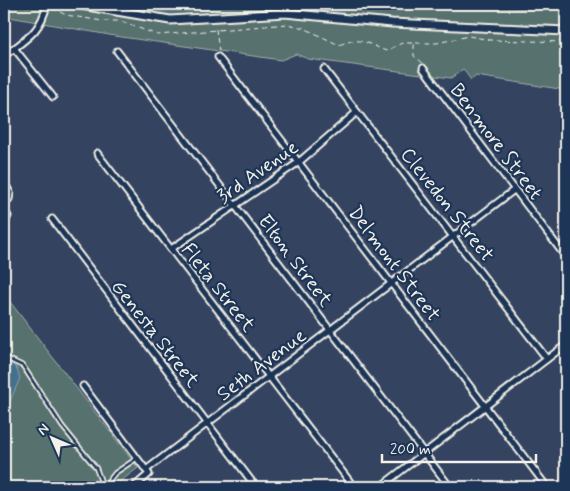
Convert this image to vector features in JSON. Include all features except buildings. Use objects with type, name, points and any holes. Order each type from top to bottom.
[{"type":"main road","points":[[75,4],[170,20],[285,13],[392,23],[566,31]]},
{"type":"street","points":[[4,56],[38,29],[44,19],[46,6]]},
{"type":"street","points":[[14,48],[53,97]]},
{"type":"street","name":"Elton Street","points":[[117,51],[450,487]]},
{"type":"street","name":"Delmont Street","points":[[218,57],[547,487]]},
{"type":"street","name":"Benmore Street","points":[[423,68],[565,256]]},
{"type":"street","name":"Clevedon Street","points":[[324,69],[547,359]]},
{"type":"street","name":"3rd Avenue","points":[[171,249],[299,162],[357,112]]},
{"type":"street","name":"Fleta Street","points":[[97,153],[354,487]]},
{"type":"street","points":[[4,182],[10,193],[9,199],[4,203]]},
{"type":"street","name":"Seth Avenue","points":[[134,487],[149,474],[146,470],[514,190]]},
{"type":"street","points":[[4,210],[8,216],[4,225]]},
{"type":"street","name":"Genesta Street","points":[[52,219],[256,487]]},
{"type":"street","points":[[380,487],[564,346]]},
{"type":"street","points":[[83,386],[146,470]]},
{"type":"lane","points":[[4,357],[22,366],[62,426],[96,468],[104,487],[115,473],[137,458]]},
{"type":"path","points":[[24,4],[29,7],[46,6],[66,15],[102,21],[118,21],[158,35],[288,24],[304,28],[338,44],[355,39],[364,40],[386,51],[402,42],[437,44],[469,36],[490,40],[566,42]]},
{"type":"path","points":[[216,29],[220,47],[218,57]]},
{"type":"path","points":[[414,43],[414,56],[423,63],[423,68]]},
{"type":"green space","points":[[4,4],[433,4],[566,10],[566,90],[476,76],[471,80],[463,69],[451,78],[308,59],[296,54],[281,60],[115,36],[4,16]]},
{"type":"green space","points":[[4,294],[138,468],[113,487],[4,487]]},
{"type":"water","points":[[433,4],[566,4],[566,10]]},
{"type":"water","points":[[4,360],[16,367],[20,378],[4,415]]}]
